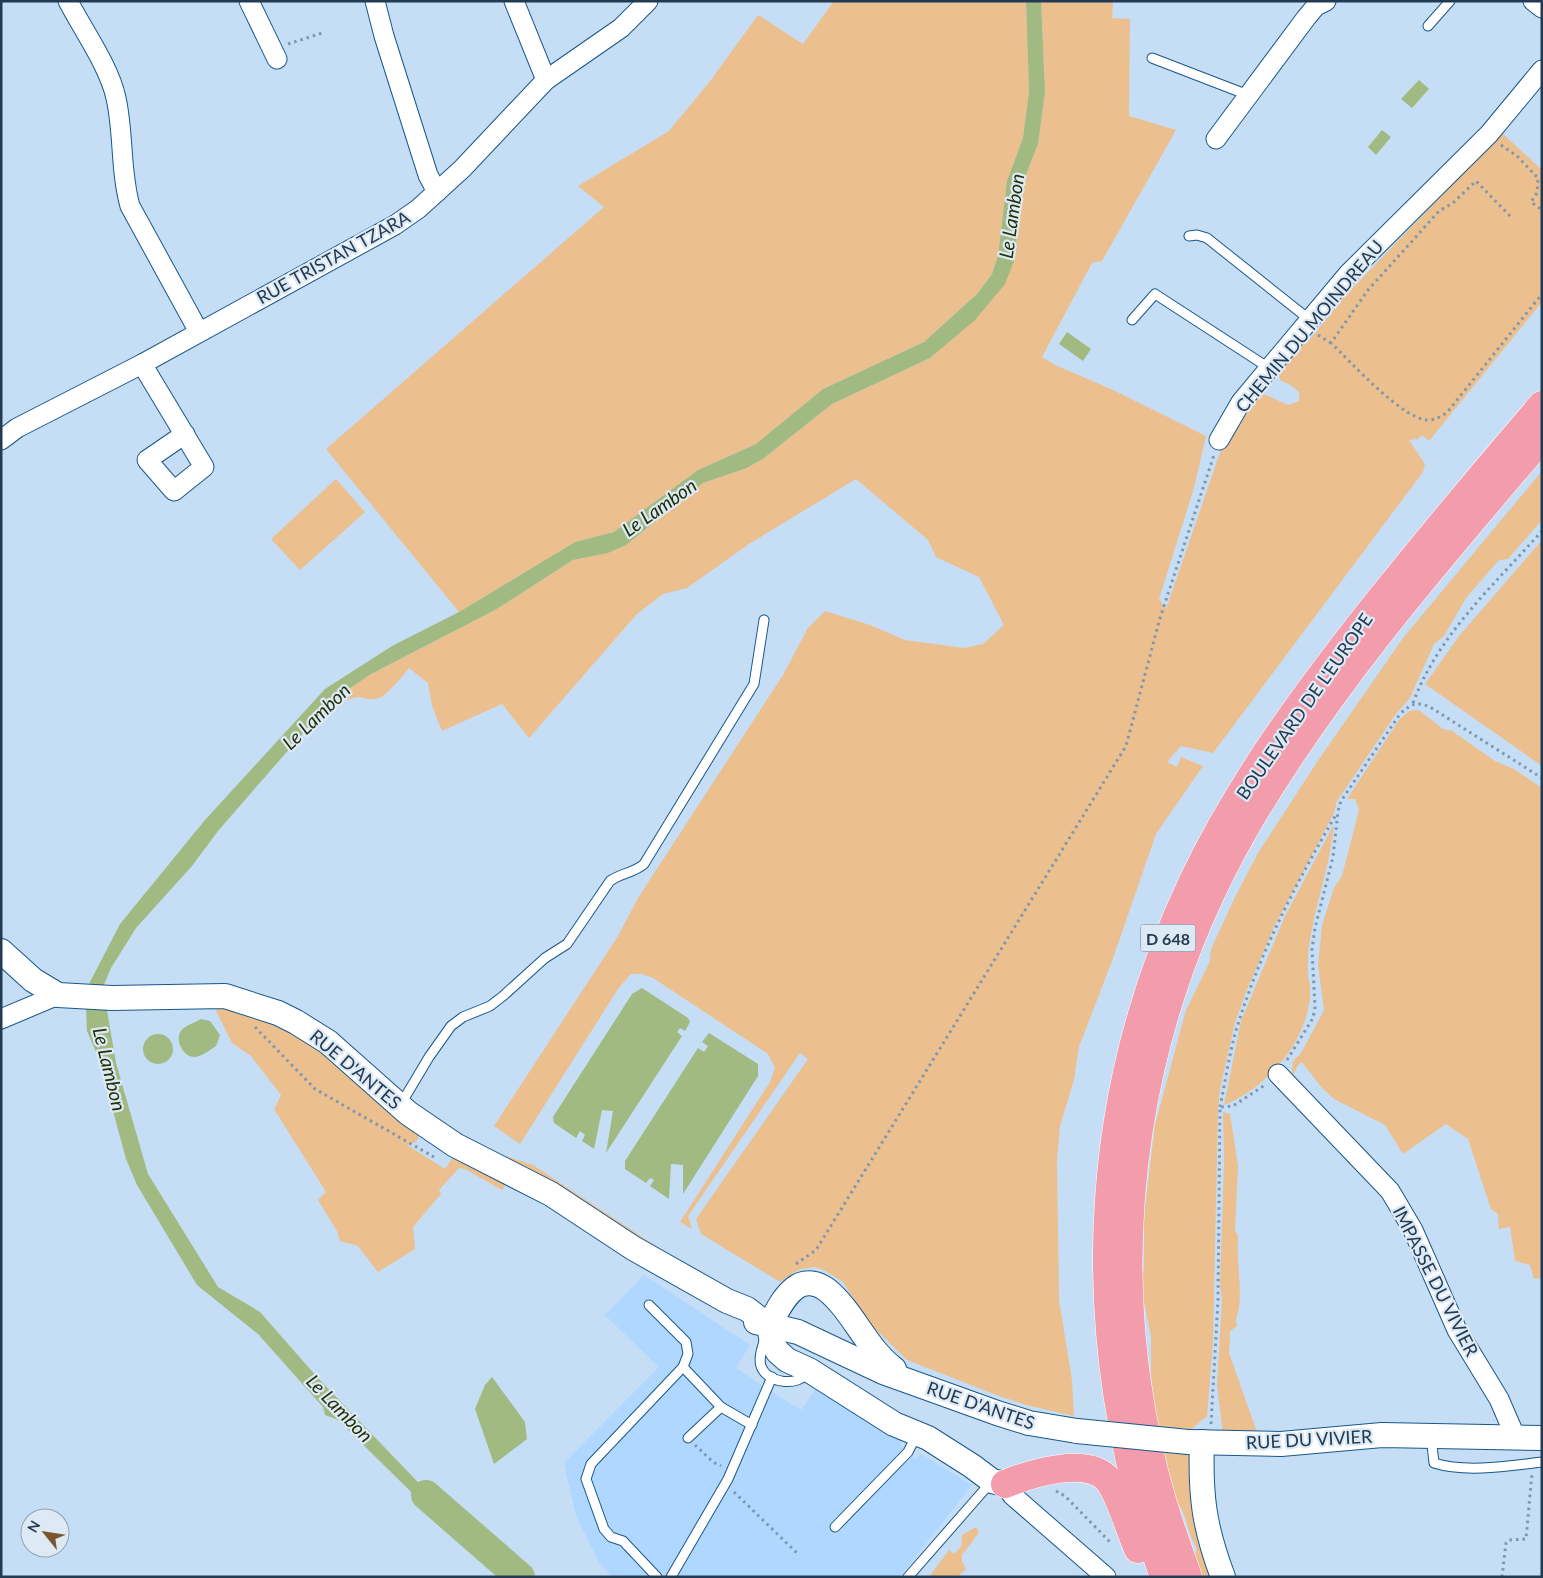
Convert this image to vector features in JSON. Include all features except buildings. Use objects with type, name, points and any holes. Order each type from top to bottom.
[{"type":"highway","name":"BOULEVARD DE L'EUROPE","points":[[1164,1577],[1135,1486],[1119,1411],[1106,1284],[1108,1207],[1114,1139],[1127,1070],[1145,1004],[1167,940],[1194,880],[1225,822],[1278,738],[1361,624],[1542,405]]},
{"type":"highway","name":"BOULEVARD DE L'EUROPE","points":[[1188,1577],[1166,1513],[1143,1424],[1132,1346],[1128,1279],[1129,1212],[1136,1145],[1148,1078],[1165,1013],[1187,949],[1214,888],[1246,828],[1281,771],[1376,640],[1542,438]]},
{"type":"highway","points":[[999,1482],[1059,1469],[1090,1470],[1105,1477],[1110,1482],[1150,1577]]},
{"type":"street","points":[[68,1],[110,79],[116,99],[123,183],[130,206],[199,332]]},
{"type":"street","points":[[250,1],[275,54]]},
{"type":"street","points":[[375,1],[384,36],[428,175],[437,192]]},
{"type":"street","points":[[514,1],[546,80]]},
{"type":"street","name":"RUE TRISTAN TZARA","points":[[1,440],[17,428],[142,364],[394,225],[437,192],[546,80],[621,28],[648,1]]},
{"type":"street","points":[[1216,138],[1306,18],[1316,6],[1326,1]]},
{"type":"street","points":[[1533,1],[1542,8]]},
{"type":"street","name":"CHEMIN DU MOINDREAU","points":[[1219,440],[1241,402],[1371,249],[1489,134],[1542,70]]},
{"type":"street","points":[[142,364],[185,434]]},
{"type":"street","points":[[1,951],[34,980],[69,996]]},
{"type":"street","points":[[1,1019],[69,996]]},
{"type":"street","name":"RUE D'ANTES","points":[[69,996],[112,998],[202,996],[234,999],[278,1013],[314,1032],[424,1124],[455,1145],[551,1194],[633,1248],[657,1273],[700,1300],[769,1326],[798,1332],[883,1372],[1015,1419],[1077,1430]]},
{"type":"street","name":"IMPASSE DU VIVIER","points":[[1278,1074],[1390,1191],[1414,1230],[1457,1330],[1499,1399],[1512,1428],[1513,1437]]},
{"type":"street","name":"RUE D'ANTES","points":[[769,1326],[788,1295],[795,1288],[809,1283],[819,1285],[836,1300],[883,1361],[915,1382]]},
{"type":"street","points":[[769,1326],[772,1343],[787,1360],[809,1370],[894,1424],[928,1438],[999,1482],[1106,1577]]},
{"type":"street","points":[[798,1332],[793,1350],[798,1359],[809,1370]]},
{"type":"street","name":"RUE DU VIVIER","points":[[1077,1430],[1200,1442],[1281,1444],[1382,1435],[1542,1438]]},
{"type":"street","points":[[1200,1442],[1202,1504],[1208,1535],[1223,1577]]},
{"type":"lane","points":[[1428,26],[1450,1]]},
{"type":"lane","points":[[1152,58],[1248,95]]},
{"type":"lane","points":[[1189,236],[1197,235],[1207,238],[1310,320]]},
{"type":"lane","points":[[1132,320],[1154,294],[1269,368]]},
{"type":"lane","points":[[400,1105],[440,1040],[451,1026],[463,1017],[490,1006],[504,996],[544,958],[566,944],[610,881],[617,876],[636,870],[644,864],[754,684],[764,620]]},
{"type":"lane","points":[[649,1305],[686,1342],[688,1354],[683,1366],[590,1464],[587,1471],[589,1492],[604,1530],[611,1537],[623,1541],[657,1577]]},
{"type":"lane","points":[[769,1326],[761,1352],[761,1366],[772,1377],[789,1382],[805,1377],[809,1370]]},
{"type":"lane","points":[[683,1366],[721,1407],[752,1425]]},
{"type":"lane","points":[[672,1577],[726,1484],[772,1377]]},
{"type":"lane","points":[[688,1438],[721,1407]]},
{"type":"lane","points":[[835,1527],[908,1452],[917,1434]]},
{"type":"lane","points":[[1431,1436],[1434,1462],[1443,1466],[1476,1468],[1537,1462]]},
{"type":"lane","points":[[908,1577],[999,1482]]},
{"type":"path","points":[[275,54],[322,33]]},
{"type":"path","points":[[1495,140],[1517,156],[1538,178],[1537,193],[1531,202],[1542,210]]},
{"type":"path","points":[[1510,216],[1476,181],[1453,203],[1440,211],[1368,290],[1331,343],[1404,412],[1426,420],[1436,418],[1448,410],[1542,294]]},
{"type":"path","points":[[794,1265],[816,1250],[1126,746],[1160,618],[1219,440]]},
{"type":"path","points":[[1220,1107],[1233,1106],[1278,1074],[1300,1041],[1314,1013],[1312,949],[1315,928],[1333,857],[1341,801],[1400,714],[1413,703],[1423,676],[1448,636],[1542,531]]},
{"type":"path","points":[[1413,703],[1420,703],[1430,707],[1542,778]]},
{"type":"path","points":[[1200,1442],[1218,1300],[1220,1107],[1231,1050],[1251,984],[1298,884],[1338,812]]},
{"type":"path","points":[[234,999],[239,1013],[267,1038],[315,1089],[441,1161],[446,1161],[455,1145]]},
{"type":"path","points":[[688,1438],[713,1462],[724,1467],[720,1478],[798,1555]]},
{"type":"path","points":[[1502,1577],[1506,1543],[1508,1540],[1526,1539],[1537,1462]]},
{"type":"path","points":[[1047,1490],[1065,1496],[1115,1547]]},
{"type":"shaded area","points":[[834,1],[1026,1],[1029,92],[1023,138],[1007,181],[998,256],[992,274],[978,293],[924,342],[823,389],[756,444],[698,470],[614,532],[575,542],[459,612],[326,449],[604,207],[578,186],[669,131],[711,80],[758,15],[803,44]]},
{"type":"shaded area","points":[[1041,1],[1113,1],[1112,18],[1130,19],[1129,116],[1176,130],[1102,261],[1092,263],[1042,357],[1055,365],[1111,389],[1206,436],[1194,488],[1159,599],[1166,609],[1223,444],[1255,390],[1288,405],[1299,401],[1299,392],[1289,384],[1281,381],[1278,375],[1280,366],[1301,345],[1311,338],[1342,299],[1502,133],[1542,170],[1542,302],[1429,441],[1422,435],[1418,439],[1409,440],[1425,464],[1423,472],[1213,753],[1181,746],[1167,762],[1177,767],[1181,757],[1203,766],[1156,834],[1112,961],[1079,1047],[1074,1080],[1060,1126],[1057,1160],[1059,1300],[1072,1380],[1074,1416],[1026,1405],[999,1396],[907,1360],[869,1323],[843,1282],[824,1270],[814,1267],[798,1270],[780,1282],[701,1234],[696,1219],[808,1059],[800,1053],[688,1216],[692,1229],[680,1222],[770,1082],[775,1068],[768,1054],[653,978],[642,974],[631,974],[618,989],[520,1144],[494,1126],[618,936],[638,898],[783,675],[808,628],[825,611],[870,625],[905,640],[964,648],[983,644],[1004,625],[979,577],[936,557],[928,540],[856,479],[749,544],[687,588],[663,594],[637,614],[529,738],[502,704],[442,731],[432,706],[428,683],[409,668],[390,690],[379,698],[356,697],[336,705],[331,701],[371,674],[495,610],[573,560],[608,553],[626,545],[703,483],[747,468],[764,458],[832,404],[930,358],[1014,261],[1022,185],[1038,144],[1045,92]]},
{"type":"shaded area","points":[[1542,471],[1542,520],[1508,559],[1499,560],[1466,598],[1444,636],[1434,644],[1410,698],[1396,714],[1337,801],[1334,813],[1275,925],[1246,992],[1235,1023],[1220,1089],[1218,1109],[1213,1342],[1207,1416],[1187,1433],[1157,1431],[1151,1375],[1151,1336],[1141,1288],[1144,1268],[1144,1216],[1155,1125],[1186,1010],[1210,961],[1211,949],[1258,853],[1317,762],[1403,638]]},
{"type":"shaded area","points":[[336,479],[365,512],[300,570],[271,539]]},
{"type":"shaded area","points":[[1542,540],[1542,766],[1425,684],[1459,636]]},
{"type":"shaded area","points":[[1419,710],[1443,729],[1452,731],[1495,761],[1514,769],[1542,788],[1542,1278],[1534,1279],[1530,1265],[1515,1261],[1510,1227],[1499,1229],[1498,1214],[1491,1209],[1468,1139],[1446,1124],[1403,1154],[1385,1125],[1334,1099],[1322,1088],[1302,1062],[1298,1065],[1291,1079],[1293,1061],[1301,1053],[1324,1010],[1318,965],[1322,925],[1334,888],[1342,876],[1359,810],[1355,799],[1347,799],[1399,720],[1409,711]]},
{"type":"shaded area","points":[[1334,824],[1330,851],[1310,940],[1308,974],[1310,997],[1301,1031],[1292,1047],[1269,1076],[1255,1088],[1224,1105],[1241,1021],[1285,916]]},
{"type":"shaded area","points":[[225,996],[278,1013],[424,1125],[416,1142],[407,1145],[445,1169],[457,1151],[509,1180],[502,1190],[465,1169],[459,1168],[439,1190],[441,1194],[413,1227],[415,1249],[378,1272],[358,1246],[340,1241],[337,1231],[318,1200],[326,1192],[274,1109],[281,1095],[251,1056],[232,1043],[216,1011]]},
{"type":"shaded area","points":[[1223,1112],[1230,1114],[1238,1166],[1235,1231],[1238,1235],[1240,1299],[1236,1319],[1237,1326],[1230,1331],[1229,1353],[1258,1435],[1223,1435],[1217,1384],[1222,1301],[1220,1283],[1224,1163]]},
{"type":"shaded area","points":[[490,1151],[533,1165],[683,1264],[740,1294],[737,1298]]},
{"type":"shaded area","points":[[644,1275],[750,1345],[736,1368],[775,1394],[801,1410],[817,1387],[901,1441],[901,1446],[915,1459],[921,1454],[972,1485],[900,1577],[613,1577],[600,1564],[576,1516],[564,1463],[659,1367],[605,1315]]},
{"type":"shaded area","points":[[1162,1452],[1190,1452],[1189,1488],[1196,1522],[1213,1577],[1203,1577],[1195,1554],[1197,1548],[1181,1508],[1177,1503]]},
{"type":"shaded area","points":[[976,1527],[979,1533],[962,1554],[962,1561],[966,1569],[957,1577],[929,1577],[949,1550],[954,1554],[961,1547],[962,1535]]},
{"type":"water","points":[[1026,1],[1041,1],[1045,92],[1038,144],[1022,185],[1014,261],[1005,284],[975,320],[930,358],[832,404],[764,458],[747,468],[703,483],[626,545],[608,553],[573,560],[495,610],[371,674],[331,701],[218,831],[192,866],[136,928],[111,968],[103,987],[116,1063],[148,1174],[218,1287],[260,1312],[317,1377],[461,1527],[524,1577],[510,1577],[460,1540],[338,1420],[325,1415],[323,1407],[258,1334],[197,1285],[137,1185],[126,1159],[99,1059],[87,1031],[86,1007],[90,982],[120,924],[205,820],[325,689],[392,646],[459,612],[575,542],[614,532],[698,470],[756,444],[823,389],[924,342],[978,293],[992,274],[998,256],[1007,181],[1023,138],[1029,92]]},
{"type":"water","points":[[1419,80],[1429,89],[1412,108],[1401,99]]},
{"type":"water","points":[[1382,130],[1391,137],[1376,155],[1368,147]]},
{"type":"water","points":[[1067,332],[1091,349],[1083,361],[1059,344]]},
{"type":"water","points":[[642,988],[688,1018],[690,1022],[685,1031],[680,1028],[677,1032],[682,1036],[606,1153],[613,1111],[602,1110],[594,1149],[582,1141],[585,1135],[580,1131],[576,1138],[554,1123],[553,1117],[632,994]]},
{"type":"water","points":[[201,1019],[210,1021],[220,1035],[216,1046],[206,1053],[191,1057],[181,1048],[179,1035],[185,1027]]},
{"type":"water","points":[[709,1033],[758,1064],[758,1076],[683,1194],[683,1165],[671,1164],[669,1199],[650,1186],[654,1180],[650,1178],[646,1183],[625,1169],[625,1161],[698,1048],[704,1052],[708,1046],[702,1042]]},
{"type":"water","points":[[158,1034],[169,1038],[173,1049],[169,1060],[158,1064],[147,1060],[143,1049],[147,1038]]},
{"type":"water","points":[[492,1377],[525,1422],[527,1439],[494,1464],[475,1409],[485,1385]]},
{"type":"waterway","name":"Le Lambon","points":[[426,1495],[520,1577]]}]
